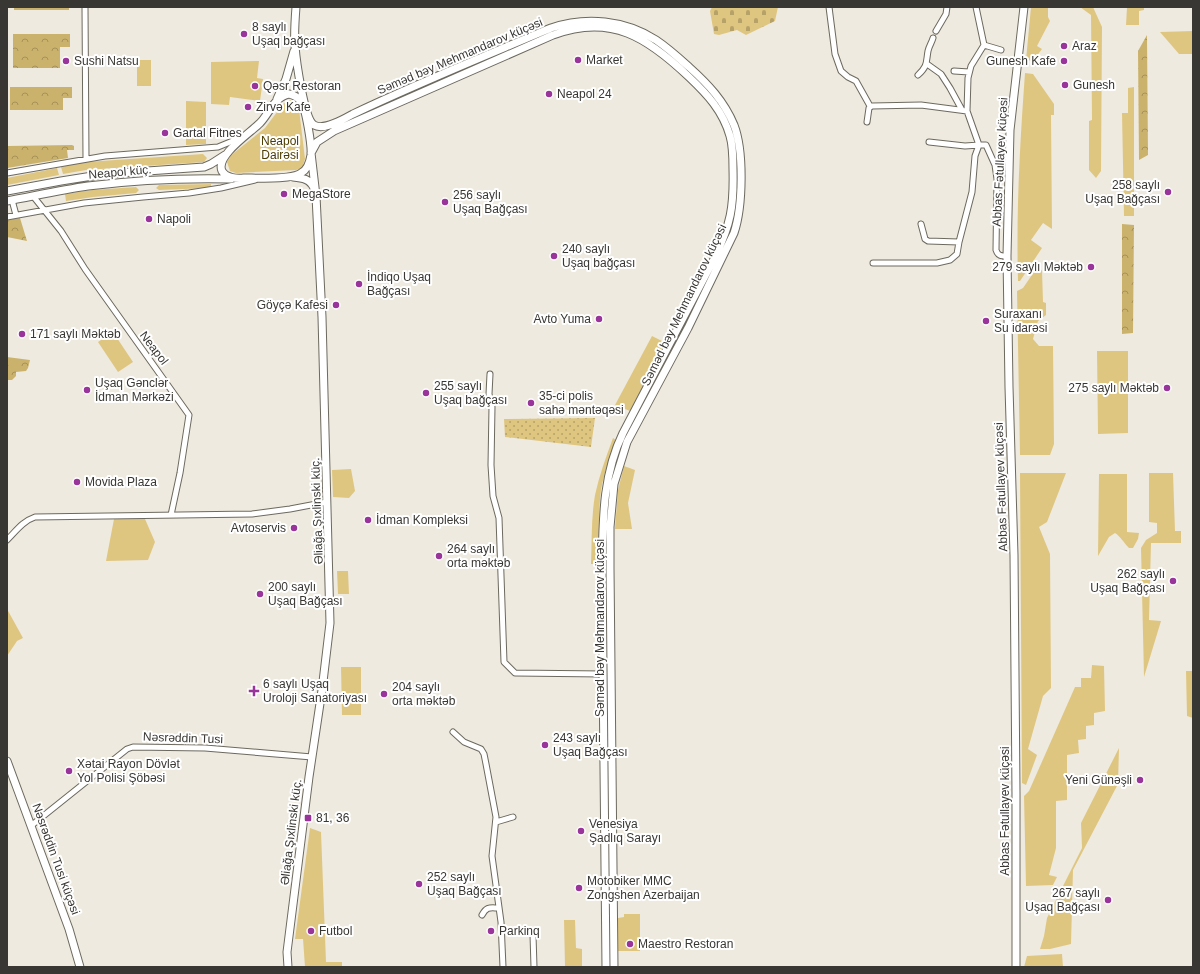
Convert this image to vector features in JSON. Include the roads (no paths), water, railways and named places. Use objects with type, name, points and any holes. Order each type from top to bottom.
[{"type":"main road","points":[[295,47],[296,7]]},
{"type":"main road","name":"Abbas Fətullayev küçəsi","points":[[1016,967],[1014,570],[1007,256],[1010,130],[1024,7]]},
{"type":"main road","name":"Səməd bəy Mehmandarov küçəsi","points":[[305,108],[312,124],[317,126],[332,124],[398,94],[560,25],[579,22],[607,22],[639,31],[667,48],[714,102],[729,133],[733,154],[733,209],[727,231],[623,433],[606,483],[603,528],[606,967]]},
{"type":"main road","name":"Səməd bəy Mehmandarov küçəsi","points":[[311,153],[317,142],[334,131],[537,42],[570,30],[590,27],[607,28],[637,36],[663,53],[719,98],[734,125],[739,149],[740,182],[738,221],[734,233],[688,328],[627,442],[614,484],[611,504],[610,568],[614,967]]},
{"type":"main road","name":"Neapol küç.","points":[[7,191],[105,174],[204,167],[212,164],[253,130],[264,118],[276,101],[288,73],[295,47]]},
{"type":"main road","name":"Əliağa Şıxlinski küç.","points":[[288,967],[287,952],[322,690],[330,618],[322,317],[316,196],[305,108],[295,47]]},
{"type":"main road","points":[[276,101],[285,95],[295,95],[302,102],[305,108]]},
{"type":"main road","points":[[226,153],[222,162],[222,170],[228,176],[236,179]]},
{"type":"main road","points":[[287,177],[302,173],[308,164],[311,153]]},
{"type":"main road","points":[[287,177],[304,178],[309,181],[313,186],[316,196]]},
{"type":"main road","name":"Neapol küç.","points":[[10,200],[88,186],[143,181],[190,178],[236,179],[287,177]]},
{"type":"main road","name":"Nəsrəddin Tusi küçəsi","points":[[7,761],[70,929],[80,967]]},
{"type":"street","points":[[85,7],[86,159]]},
{"type":"street","points":[[829,7],[835,54],[841,71],[848,78],[856,81],[870,106],[867,122]]},
{"type":"street","points":[[936,31],[946,14],[947,7]]},
{"type":"street","points":[[964,111],[969,72],[984,45],[976,7]]},
{"type":"street","points":[[918,75],[924,70],[927,64],[929,49],[933,38]]},
{"type":"street","points":[[984,45],[1001,50]]},
{"type":"street","points":[[872,263],[937,263],[950,260],[958,254],[959,242],[970,205],[975,156],[979,145],[964,111],[950,88],[941,74],[927,64]]},
{"type":"street","points":[[954,71],[969,72]]},
{"type":"street","points":[[870,106],[920,105],[964,111]]},
{"type":"street","points":[[7,173],[86,159],[218,147],[235,141],[253,130]]},
{"type":"street","points":[[929,142],[965,146],[986,145],[995,165],[997,179],[996,250],[1000,256],[1007,256]]},
{"type":"street","points":[[7,217],[110,200],[189,194],[264,178]]},
{"type":"street","name":"Neapol","points":[[33,196],[61,231],[89,275],[189,415],[180,472],[171,515]]},
{"type":"street","points":[[10,200],[16,215]]},
{"type":"street","points":[[921,224],[925,239],[928,241],[959,242]]},
{"type":"street","points":[[490,374],[489,394],[492,406],[491,465],[494,496],[499,518],[504,662],[514,673],[603,674]]},
{"type":"street","points":[[7,540],[28,519],[46,516],[263,513],[327,502]]},
{"type":"street","points":[[453,732],[464,742],[481,749],[484,754],[495,810],[496,822],[492,856],[499,908],[503,967]]},
{"type":"street","name":"Nəsrəddin Tusi","points":[[32,825],[127,749],[133,746],[205,748],[312,757]]},
{"type":"street","points":[[496,822],[513,817]]},
{"type":"street","points":[[482,915],[485,909],[499,908]]},
{"type":"street","points":[[533,935],[534,967]]},
{"type":"place","name":"8 saylı Uşaq bağçası","points":[[244,34]]},
{"type":"place","name":"Araz","points":[[1064,46]]},
{"type":"place","name":"Market","points":[[578,60]]},
{"type":"place","name":"Sushi Natsu","points":[[66,61]]},
{"type":"place","name":"Gunesh Kafe","points":[[1064,61]]},
{"type":"place","name":"Gunesh","points":[[1065,85]]},
{"type":"place","name":"Qəsr Restoran","points":[[255,86]]},
{"type":"place","name":"Neapol 24","points":[[549,94]]},
{"type":"place","name":"Zirvə Kafe","points":[[248,107]]},
{"type":"place","name":"Gartal Fitnes","points":[[165,133]]},
{"type":"place","name":"258 saylı Uşaq Bağçası","points":[[1168,192]]},
{"type":"place","name":"MegaStore","points":[[284,194]]},
{"type":"place","name":"256 saylı Uşaq Bağçası","points":[[445,202]]},
{"type":"place","name":"Napoli","points":[[149,219]]},
{"type":"place","name":"240 saylı Uşaq bağçası","points":[[554,256]]},
{"type":"place","name":"279 saylı Məktəb","points":[[1091,267]]},
{"type":"place","name":"İndiqo Uşaq Bağçası","points":[[359,284]]},
{"type":"place","name":"Göyçə Kafesi","points":[[336,305]]},
{"type":"place","name":"Avto Yuma","points":[[599,319]]},
{"type":"place","name":"Suraxanı Su idarəsi","points":[[986,321]]},
{"type":"place","name":"171 saylı Məktəb","points":[[22,334]]},
{"type":"place","name":"275 saylı Məktəb","points":[[1167,388]]},
{"type":"place","name":"Uşaq Gənclər İdman Mərkəzi","points":[[87,390]]},
{"type":"place","name":"255 saylı Uşaq bağçası","points":[[426,393]]},
{"type":"place","name":"35-ci polis sahə məntəqəsi","points":[[531,403]]},
{"type":"place","name":"Movida Plaza","points":[[77,482]]},
{"type":"place","name":"İdman Kompleksi","points":[[368,520]]},
{"type":"place","name":"Avtoservis","points":[[294,528]]},
{"type":"place","name":"264 saylı orta məktəb","points":[[439,556]]},
{"type":"place","name":"262 saylı Uşaq Bağçası","points":[[1173,581]]},
{"type":"place","name":"200 saylı Uşaq Bağçası","points":[[260,594]]},
{"type":"place","name":"6 saylı Uşaq Uroloji Sanatoriyası","points":[[254,691]]},
{"type":"place","name":"204 saylı orta məktəb","points":[[384,694]]},
{"type":"place","name":"243 saylı Uşaq Bağçası","points":[[545,745]]},
{"type":"place","name":"Xətai Rayon Dövlət Yol Polisi Şöbəsi","points":[[69,771]]},
{"type":"place","name":"Yeni Günəşli","points":[[1140,780]]},
{"type":"place","name":"81, 36","points":[[308,818]]},
{"type":"place","name":"Venesiya Şadlıq Sarayı","points":[[581,831]]},
{"type":"place","name":"252 saylı Uşaq Bağçası","points":[[419,884]]},
{"type":"place","name":"Motobiker MMC Zongshen Azerbaijan","points":[[579,888]]},
{"type":"place","name":"267 saylı Uşaq Bağçası","points":[[1108,900]]},
{"type":"place","name":"Futbol","points":[[311,931]]},
{"type":"place","name":"Parkinq","points":[[491,931]]},
{"type":"place","name":"Maestro Restoran","points":[[630,944]]},
{"type":"park label","name":"Neapol Dairəsi","points":[[280,148]]}]
